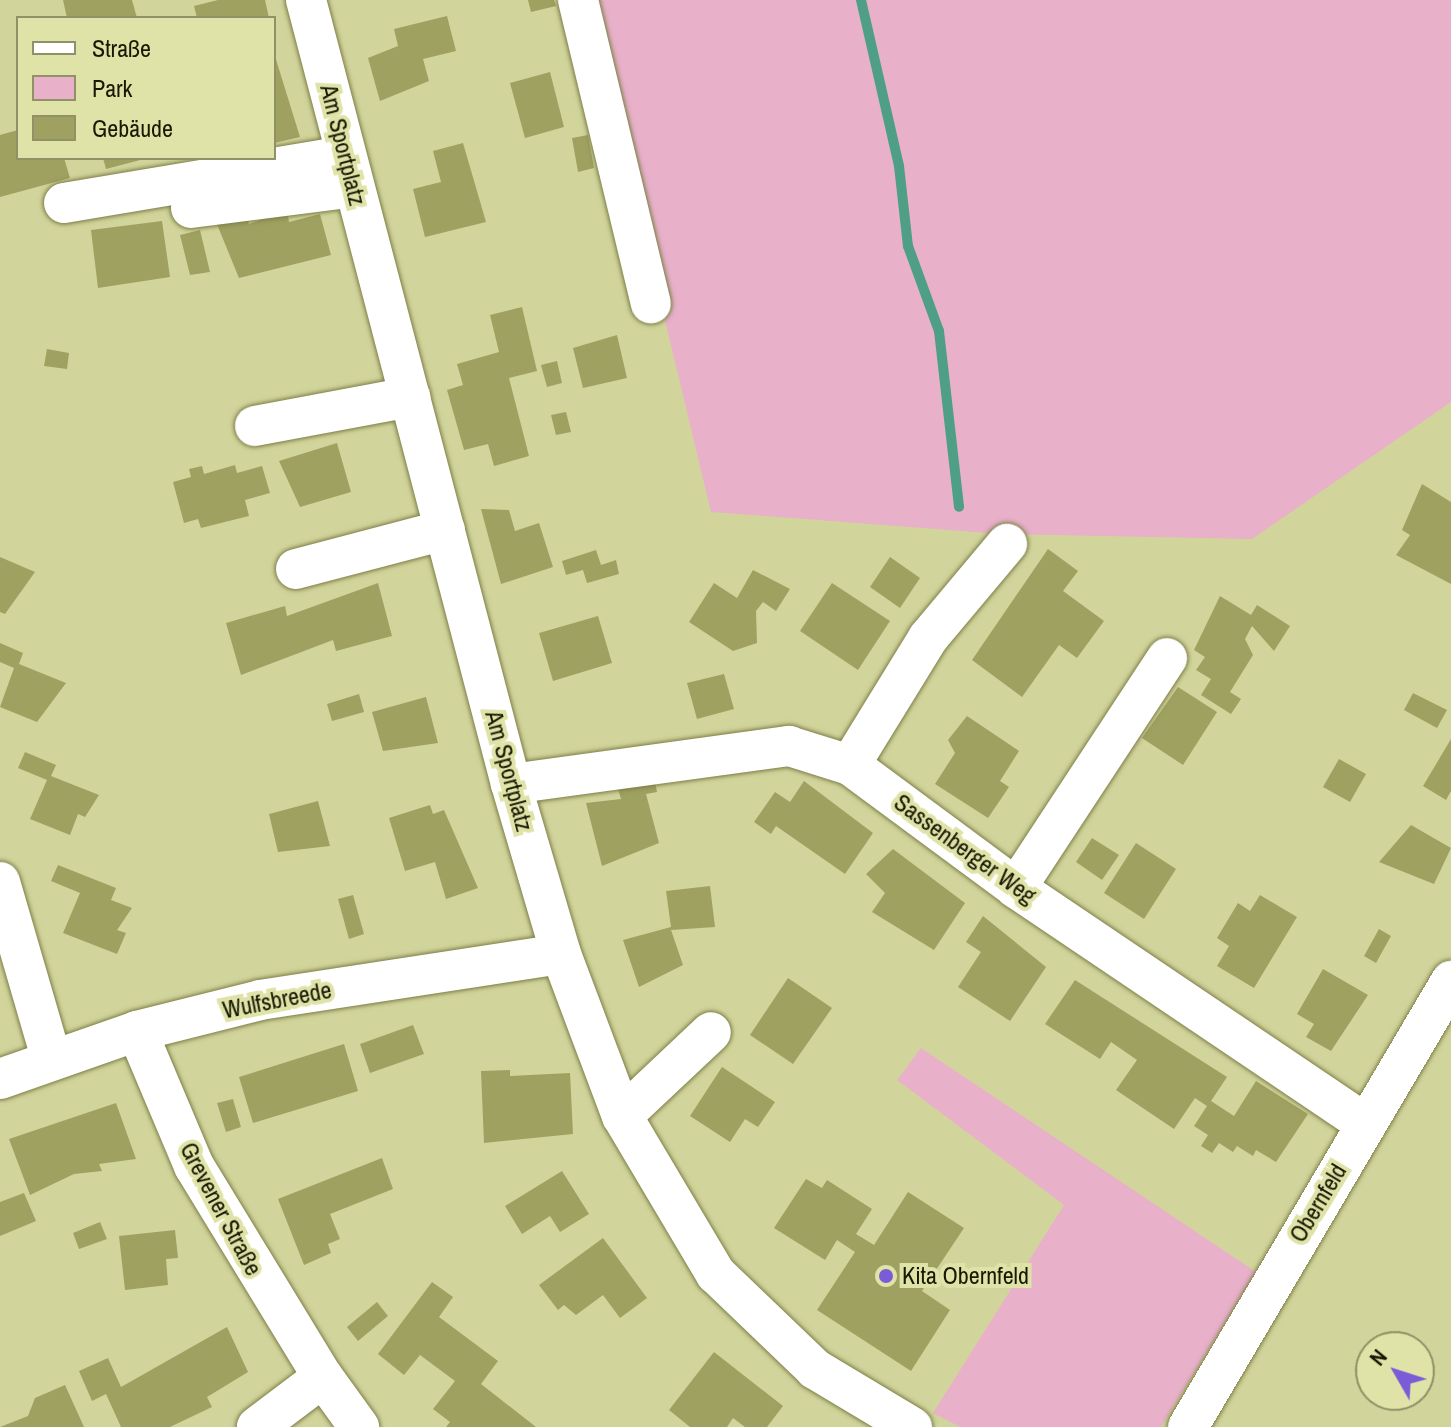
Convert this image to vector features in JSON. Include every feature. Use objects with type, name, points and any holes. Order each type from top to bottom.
[{"type":"street","name":"Am Sportplatz","points":[[306,0],[511,784],[561,954],[622,1116],[716,1274],[815,1369],[912,1427]]},
{"type":"street","points":[[578,0],[651,303]]},
{"type":"street","points":[[64,203],[350,172]]},
{"type":"street","points":[[131,216],[350,172]]},
{"type":"street","points":[[255,426],[410,397]]},
{"type":"street","points":[[296,569],[445,530]]},
{"type":"street","points":[[850,765],[928,638],[1007,544]]},
{"type":"street","points":[[1016,888],[1167,658]]},
{"type":"street","name":"Sassenberger Weg","points":[[511,784],[789,746],[850,765],[1016,888],[1366,1124]]},
{"type":"street","points":[[0,882],[51,1058]]},
{"type":"street","name":"Wulfsbreede","points":[[0,1079],[51,1058],[137,1031],[260,1000],[561,954]]},
{"type":"street","name":"Obernfeld","points":[[1188,1427],[1451,981]]},
{"type":"street","name":"Grevener Straße","points":[[137,1031],[194,1166],[323,1377],[359,1427]]},
{"type":"street","points":[[622,1116],[711,1032]]},
{"type":"street","points":[[257,1427],[323,1377]]},
{"type":"green space","points":[[588,0],[1451,0],[1451,402],[1252,539],[1001,534],[711,512]]},
{"type":"green space","points":[[921,1048],[1256,1272],[1161,1427],[960,1427],[933,1413],[1064,1205],[897,1080]]},
{"type":"building","points":[[63,0],[132,0],[136,16],[67,16]]},
{"type":"building","points":[[218,0],[265,0],[269,16],[196,16],[194,6]]},
{"type":"building","points":[[528,0],[554,0],[556,6],[531,12]]},
{"type":"building","points":[[447,16],[456,51],[423,59],[429,81],[380,101],[368,58],[398,46],[394,29]]},
{"type":"building","points":[[276,59],[300,137],[276,143]]},
{"type":"building","points":[[550,72],[564,127],[525,138],[510,83]]},
{"type":"building","points":[[16,131],[16,160],[65,160],[70,178],[0,197],[0,135]]},
{"type":"building","points":[[588,135],[594,168],[578,172],[572,138]]},
{"type":"building","points":[[463,143],[486,222],[425,237],[413,189],[441,182],[433,151]]},
{"type":"building","points":[[104,160],[140,160],[106,169]]},
{"type":"building","points":[[245,209],[249,224],[287,210],[289,222],[320,214],[331,255],[239,278],[214,217]]},
{"type":"building","points":[[162,221],[170,277],[98,288],[91,230]]},
{"type":"building","points":[[200,230],[210,272],[190,275],[180,235]]},
{"type":"building","points":[[522,307],[537,371],[509,378],[529,456],[494,466],[488,444],[464,450],[447,390],[463,385],[457,364],[499,352],[490,315]]},
{"type":"building","points":[[617,335],[627,378],[583,388],[573,348]]},
{"type":"building","points":[[47,349],[69,353],[67,369],[44,366]]},
{"type":"building","points":[[557,361],[562,383],[547,387],[541,365]]},
{"type":"building","points":[[566,412],[571,432],[556,435],[551,415]]},
{"type":"building","points":[[337,443],[351,492],[300,507],[279,461]]},
{"type":"building","points":[[235,465],[237,473],[262,466],[270,493],[245,500],[249,516],[201,528],[198,519],[184,523],[173,482],[191,477],[189,469],[202,466],[204,474]]},
{"type":"building","points":[[1422,484],[1451,502],[1451,584],[1396,555],[1410,535],[1402,530]]},
{"type":"building","points":[[481,509],[509,510],[515,531],[539,523],[553,567],[501,584]]},
{"type":"building","points":[[1048,549],[1078,571],[1063,591],[1104,621],[1077,658],[1059,645],[1022,697],[972,660]]},
{"type":"building","points":[[596,550],[601,565],[616,560],[619,574],[587,583],[583,570],[566,575],[562,561]]},
{"type":"building","points":[[0,557],[35,572],[5,614],[0,612]]},
{"type":"building","points":[[890,557],[920,578],[900,608],[870,587]]},
{"type":"building","points":[[753,570],[790,589],[776,611],[763,602],[756,611],[757,643],[733,651],[689,622],[714,583],[737,598]]},
{"type":"building","points":[[378,583],[392,636],[336,651],[333,640],[241,675],[226,623],[285,606],[287,616]]},
{"type":"building","points":[[832,583],[890,621],[858,670],[800,631]]},
{"type":"building","points":[[1220,596],[1251,615],[1257,605],[1290,626],[1274,651],[1252,626],[1245,639],[1253,655],[1230,692],[1241,699],[1231,714],[1201,695],[1211,679],[1196,670],[1205,657],[1194,650]]},
{"type":"building","points":[[598,616],[612,663],[553,681],[539,633]]},
{"type":"building","points":[[0,643],[23,653],[19,664],[66,683],[37,722],[0,707],[14,668],[0,662]]},
{"type":"building","points":[[724,674],[734,709],[697,719],[687,683]]},
{"type":"building","points":[[1178,687],[1217,712],[1183,765],[1142,738]]},
{"type":"building","points":[[1413,693],[1447,710],[1437,728],[1404,710]]},
{"type":"building","points":[[359,694],[364,712],[332,721],[327,704]]},
{"type":"building","points":[[426,697],[438,743],[383,751],[372,712]]},
{"type":"building","points":[[967,716],[1019,751],[1000,781],[1009,787],[988,818],[935,784],[955,753],[948,740]]},
{"type":"building","points":[[1451,739],[1451,791],[1446,800],[1423,786]]},
{"type":"building","points":[[25,752],[56,765],[51,776],[99,795],[85,817],[78,814],[70,835],[30,819],[47,780],[18,768]]},
{"type":"building","points":[[1339,759],[1366,774],[1350,802],[1323,787]]},
{"type":"building","points":[[654,776],[657,792],[646,794],[659,843],[602,866],[586,803],[621,799],[616,782]]},
{"type":"building","points":[[804,781],[873,833],[845,874],[776,826],[771,834],[754,822],[775,792],[790,802]]},
{"type":"building","points":[[318,801],[330,846],[278,852],[269,814]]},
{"type":"building","points":[[430,805],[433,814],[444,810],[478,888],[446,899],[435,862],[405,871],[389,818]]},
{"type":"building","points":[[1411,825],[1451,848],[1434,884],[1379,862]]},
{"type":"building","points":[[1092,838],[1119,855],[1102,880],[1076,862]]},
{"type":"building","points":[[1136,843],[1176,869],[1144,919],[1104,893]]},
{"type":"building","points":[[893,849],[965,903],[934,950],[872,912],[885,893],[866,874]]},
{"type":"building","points":[[58,865],[116,888],[111,900],[132,908],[117,930],[126,933],[117,954],[63,933],[80,893],[51,881]]},
{"type":"building","points":[[710,886],[715,927],[671,930],[683,965],[639,987],[623,940],[671,927],[666,891]]},
{"type":"building","points":[[353,895],[364,934],[349,939],[338,899]]},
{"type":"building","points":[[1260,895],[1297,917],[1254,988],[1217,966],[1229,946],[1217,938],[1238,903],[1250,911]]},
{"type":"building","points":[[983,916],[1046,967],[1010,1021],[958,987],[981,952],[966,942]]},
{"type":"building","points":[[1379,929],[1391,936],[1376,963],[1364,956]]},
{"type":"building","points":[[1323,969],[1368,995],[1331,1051],[1306,1037],[1314,1024],[1297,1014]]},
{"type":"building","points":[[788,978],[832,1008],[793,1064],[750,1035]]},
{"type":"building","points":[[1075,980],[1227,1077],[1211,1101],[1234,1116],[1256,1081],[1308,1114],[1276,1162],[1256,1150],[1253,1156],[1237,1146],[1233,1152],[1219,1143],[1212,1153],[1201,1146],[1208,1135],[1194,1126],[1207,1106],[1195,1098],[1174,1129],[1116,1090],[1137,1060],[1111,1042],[1100,1059],[1045,1024]]},
{"type":"building","points":[[413,1025],[424,1054],[370,1073],[360,1044]]},
{"type":"building","points":[[344,1044],[358,1091],[253,1123],[239,1077]]},
{"type":"building","points":[[722,1067],[775,1102],[758,1127],[745,1119],[730,1142],[690,1116]]},
{"type":"building","points":[[510,1070],[510,1076],[570,1073],[573,1134],[484,1143],[481,1071]]},
{"type":"building","points":[[233,1099],[241,1127],[226,1132],[217,1103]]},
{"type":"building","points":[[116,1103],[136,1159],[99,1164],[102,1171],[74,1174],[30,1195],[9,1139]]},
{"type":"building","points":[[382,1158],[393,1189],[330,1214],[340,1239],[328,1244],[331,1253],[304,1265],[278,1199]]},
{"type":"building","points":[[562,1171],[589,1214],[560,1232],[550,1216],[522,1234],[505,1206]]},
{"type":"building","name":"Kita Obernfeld","points":[[806,1179],[822,1188],[827,1180],[872,1209],[856,1234],[874,1245],[908,1192],[964,1228],[922,1291],[950,1310],[911,1371],[817,1310],[855,1252],[837,1240],[825,1260],[774,1228]]},
{"type":"building","points":[[24,1193],[36,1221],[0,1236],[0,1202]]},
{"type":"building","points":[[100,1222],[107,1239],[79,1249],[73,1233]]},
{"type":"building","points":[[175,1230],[178,1258],[166,1259],[168,1285],[125,1290],[119,1236]]},
{"type":"building","points":[[603,1238],[647,1298],[620,1318],[603,1295],[576,1315],[564,1305],[558,1310],[539,1285]]},
{"type":"building","points":[[432,1282],[453,1297],[439,1317],[498,1361],[481,1384],[536,1427],[446,1427],[450,1422],[433,1409],[455,1381],[420,1355],[404,1375],[378,1354]]},
{"type":"building","points":[[377,1302],[388,1316],[358,1341],[347,1327]]},
{"type":"building","points":[[227,1327],[248,1372],[207,1397],[212,1407],[170,1427],[121,1427],[106,1394],[92,1401],[79,1371],[108,1358],[121,1387]]},
{"type":"building","points":[[714,1352],[783,1406],[767,1427],[745,1427],[733,1418],[727,1427],[690,1427],[669,1410]]},
{"type":"building","points":[[65,1385],[84,1427],[0,1427],[28,1416],[35,1398]]},
{"type":"waterway","points":[[861,0],[899,166],[908,246],[939,331],[959,507]]},
{"type":"place","name":"Kita Obernfeld","points":[[886,1276]]}]
